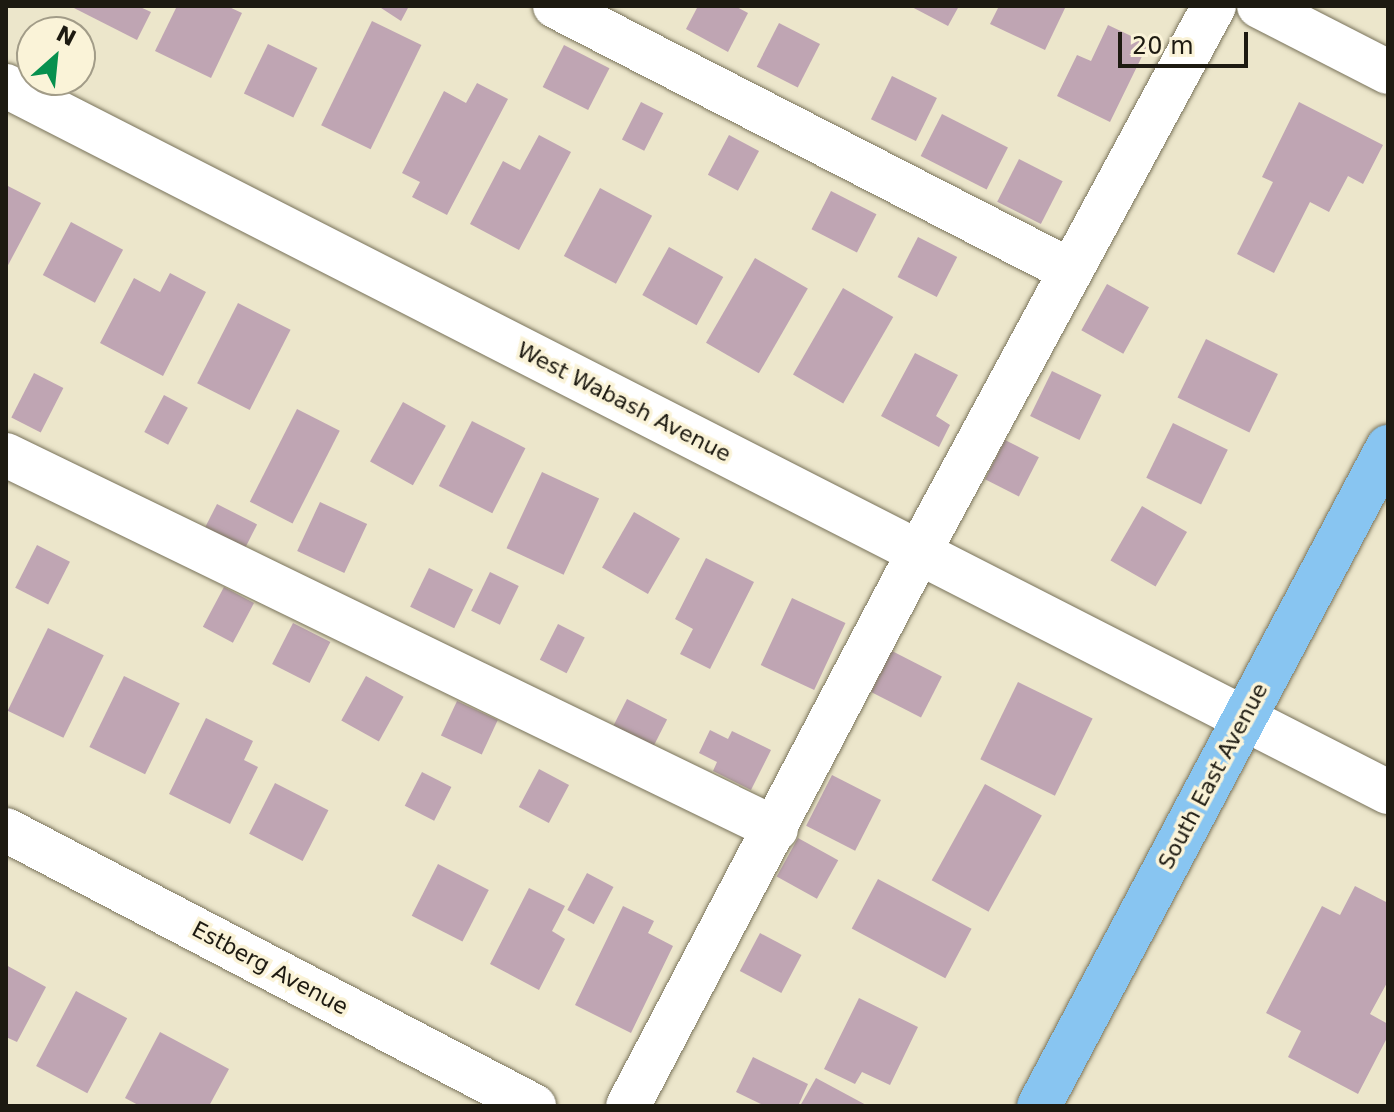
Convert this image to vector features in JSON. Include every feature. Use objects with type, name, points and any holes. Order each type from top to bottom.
[{"type":"main road","name":"South East Avenue","points":[[1039,1106],[1388,447]]},
{"type":"street","points":[[555,6],[1071,271]]},
{"type":"street","points":[[628,1106],[919,552],[1214,6]]},
{"type":"street","points":[[1259,6],[1388,72]]},
{"type":"street","name":"West Wabash Avenue","points":[[6,86],[1388,792]]},
{"type":"street","points":[[6,455],[776,829]]},
{"type":"street","name":"Estberg Avenue","points":[[6,830],[534,1106]]},
{"type":"building","points":[[70,6],[138,6],[151,12],[137,40],[96,19],[96,16]]},
{"type":"building","points":[[177,6],[227,6],[242,13],[211,78],[155,51]]},
{"type":"building","points":[[378,6],[409,6],[401,21]]},
{"type":"building","points":[[698,6],[735,6],[748,13],[728,52],[686,29]]},
{"type":"building","points":[[910,6],[959,6],[948,26]]},
{"type":"building","points":[[999,6],[1066,6],[1045,50],[990,24]]},
{"type":"building","points":[[372,21],[421,45],[371,149],[321,125]]},
{"type":"building","points":[[779,23],[820,44],[798,88],[757,67]]},
{"type":"building","points":[[1108,25],[1148,44],[1110,122],[1057,96],[1077,55],[1091,61]]},
{"type":"building","points":[[268,44],[317,68],[293,118],[244,93]]},
{"type":"building","points":[[564,45],[609,68],[588,110],[543,87]]},
{"type":"building","points":[[892,76],[937,98],[916,141],[871,119]]},
{"type":"building","points":[[477,83],[508,99],[447,215],[412,197],[420,182],[402,173],[444,91],[466,103]]},
{"type":"building","points":[[641,102],[663,113],[644,151],[622,139]]},
{"type":"building","points":[[1299,102],[1383,145],[1363,184],[1348,176],[1329,212],[1310,202],[1274,273],[1237,254],[1273,182],[1262,177]]},
{"type":"building","points":[[942,114],[1008,148],[987,189],[921,156]]},
{"type":"building","points":[[539,135],[571,152],[519,250],[470,224],[503,161],[520,170]]},
{"type":"building","points":[[729,135],[759,151],[738,191],[708,175]]},
{"type":"building","points":[[1019,159],[1063,181],[1041,224],[997,202]]},
{"type":"building","points":[[6,185],[41,203],[6,269]]},
{"type":"building","points":[[600,188],[652,216],[616,284],[564,256]]},
{"type":"building","points":[[831,191],[876,214],[857,252],[811,229]]},
{"type":"building","points":[[71,222],[123,250],[95,303],[43,275]]},
{"type":"building","points":[[918,237],[957,257],[937,297],[898,277]]},
{"type":"building","points":[[669,247],[723,277],[697,325],[642,295]]},
{"type":"building","points":[[755,258],[808,288],[759,373],[706,343]]},
{"type":"building","points":[[170,273],[206,292],[163,376],[100,343],[134,278],[160,292]]},
{"type":"building","points":[[1107,284],[1149,307],[1123,354],[1081,330]]},
{"type":"building","points":[[843,288],[893,317],[843,404],[793,375]]},
{"type":"building","points":[[238,303],[291,330],[250,410],[197,383]]},
{"type":"building","points":[[1206,339],[1278,374],[1249,432],[1178,397]]},
{"type":"building","points":[[915,353],[958,375],[936,416],[950,425],[939,447],[881,416]]},
{"type":"building","points":[[1052,371],[1101,395],[1080,440],[1030,416]]},
{"type":"building","points":[[34,373],[63,388],[41,433],[11,418]]},
{"type":"building","points":[[164,395],[188,408],[168,445],[144,432]]},
{"type":"building","points":[[403,402],[446,426],[413,485],[370,461]]},
{"type":"building","points":[[297,409],[340,431],[293,523],[250,502]]},
{"type":"building","points":[[472,421],[525,448],[492,513],[439,486]]},
{"type":"building","points":[[1173,423],[1228,450],[1201,505],[1146,478]]},
{"type":"building","points":[[1005,440],[1039,457],[1019,496],[985,479]]},
{"type":"building","points":[[542,472],[599,499],[564,575],[507,548]]},
{"type":"building","points":[[320,502],[367,524],[344,573],[297,551]]},
{"type":"building","points":[[217,504],[257,524],[244,549],[204,529]]},
{"type":"building","points":[[1142,506],[1187,532],[1156,587],[1110,561]]},
{"type":"building","points":[[634,512],[680,538],[648,594],[602,567]]},
{"type":"building","points":[[37,545],[70,562],[48,605],[15,588]]},
{"type":"building","points":[[706,558],[754,582],[710,669],[680,654],[693,629],[675,619]]},
{"type":"building","points":[[429,568],[473,589],[454,628],[410,607]]},
{"type":"building","points":[[490,572],[519,586],[500,625],[471,611]]},
{"type":"building","points":[[224,587],[254,603],[233,643],[203,627]]},
{"type":"building","points":[[792,598],[845,623],[814,690],[761,665]]},
{"type":"building","points":[[293,623],[330,642],[310,683],[272,664]]},
{"type":"building","points":[[558,624],[585,638],[567,673],[540,660]]},
{"type":"building","points":[[48,628],[104,655],[63,738],[8,711]]},
{"type":"building","points":[[892,651],[942,676],[921,717],[871,692]]},
{"type":"building","points":[[124,676],[180,703],[145,774],[89,747]]},
{"type":"building","points":[[366,676],[404,697],[379,741],[341,721]]},
{"type":"building","points":[[1018,682],[1093,718],[1055,796],[980,759]]},
{"type":"building","points":[[627,699],[667,719],[653,746],[613,726]]},
{"type":"building","points":[[457,701],[498,720],[482,754],[441,735]]},
{"type":"building","points":[[206,718],[253,741],[244,760],[258,767],[230,824],[169,794]]},
{"type":"building","points":[[710,730],[728,739],[732,731],[771,750],[751,790],[713,771],[717,762],[699,753]]},
{"type":"building","points":[[539,769],[569,785],[549,823],[519,807]]},
{"type":"building","points":[[422,772],[451,787],[434,821],[405,806]]},
{"type":"building","points":[[832,775],[881,800],[855,851],[806,826]]},
{"type":"building","points":[[275,783],[328,810],[303,861],[249,834]]},
{"type":"building","points":[[985,784],[1042,816],[989,912],[932,880]]},
{"type":"building","points":[[798,838],[838,860],[817,899],[777,876]]},
{"type":"building","points":[[438,864],[489,890],[462,942],[412,916]]},
{"type":"building","points":[[587,873],[613,887],[594,924],[567,910]]},
{"type":"building","points":[[878,879],[972,929],[945,978],[852,928]]},
{"type":"building","points":[[1355,886],[1388,903],[1388,981],[1370,1014],[1388,1024],[1388,1036],[1358,1094],[1288,1057],[1301,1031],[1266,1013],[1322,906],[1340,915]]},
{"type":"building","points":[[529,888],[565,906],[552,931],[565,939],[539,990],[490,964]]},
{"type":"building","points":[[623,906],[654,921],[648,933],[673,946],[631,1033],[575,1005]]},
{"type":"building","points":[[760,933],[801,955],[781,993],[740,971]]},
{"type":"building","points":[[6,965],[46,987],[17,1042],[6,1037]]},
{"type":"building","points":[[76,991],[127,1018],[87,1093],[36,1066]]},
{"type":"building","points":[[859,998],[918,1027],[890,1085],[862,1072],[855,1084],[824,1069]]},
{"type":"building","points":[[160,1032],[229,1069],[209,1106],[140,1106],[125,1098]]},
{"type":"building","points":[[753,1057],[808,1084],[798,1106],[765,1106],[736,1092]]},
{"type":"building","points":[[816,1078],[868,1106],[800,1106]]}]
